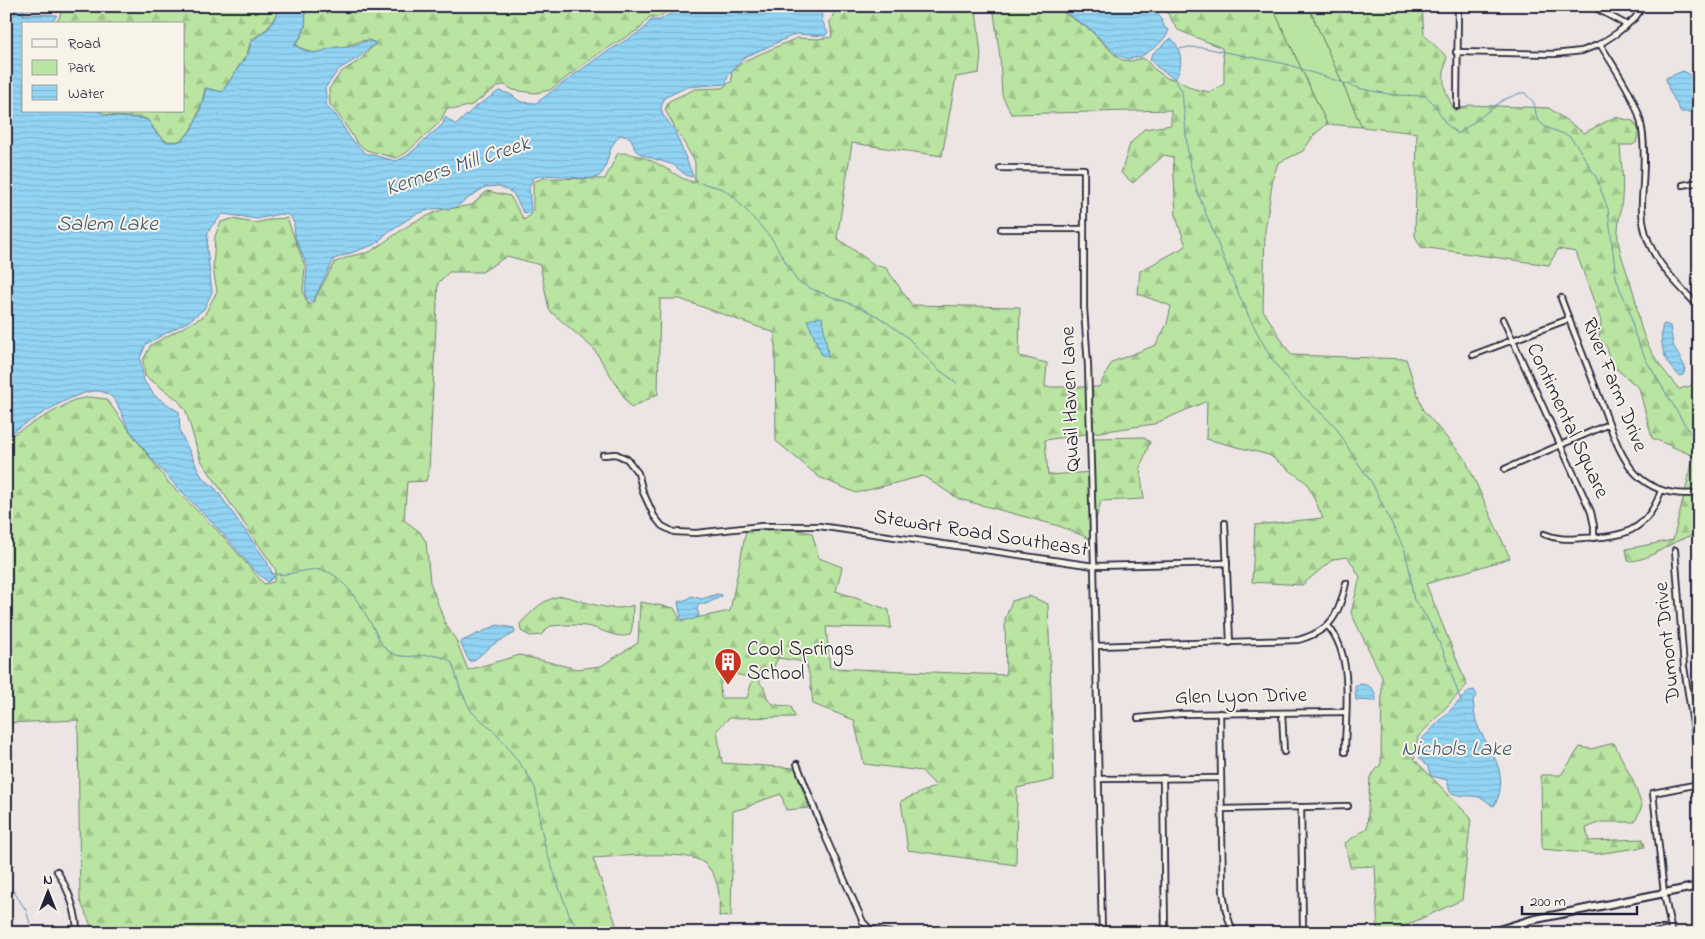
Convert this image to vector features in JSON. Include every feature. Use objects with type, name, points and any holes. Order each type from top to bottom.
[{"type":"main road","points":[[1489,933],[1531,920],[1699,886]]},
{"type":"street","points":[[1457,106],[1456,52],[1458,6]]},
{"type":"street","points":[[1592,6],[1628,25]]},
{"type":"street","points":[[1456,52],[1563,54],[1582,51],[1600,44],[1628,25],[1643,6]]},
{"type":"street","points":[[1600,44],[1633,102],[1640,120],[1643,138],[1642,217],[1648,241],[1661,266],[1699,307]]},
{"type":"street","name":"Quail Haven Lane","points":[[1000,168],[1084,169],[1084,308],[1088,366],[1094,566]]},
{"type":"street","points":[[1683,185],[1699,182]]},
{"type":"street","points":[[1001,229],[1084,229]]},
{"type":"street","name":"River Farm Drive","points":[[1561,298],[1609,424],[1624,458],[1645,482],[1661,490],[1680,494],[1699,493]]},
{"type":"street","name":"Contimental Square","points":[[1503,319],[1592,512],[1594,538]]},
{"type":"street","points":[[1473,355],[1569,319]]},
{"type":"street","points":[[1505,469],[1609,424]]},
{"type":"street","name":"Stewart Road Southeast","points":[[603,455],[616,454],[627,458],[638,473],[643,492],[654,516],[662,526],[674,532],[696,533],[762,526],[819,526],[1094,566],[1102,933]]},
{"type":"street","points":[[1544,534],[1556,539],[1594,538],[1623,534],[1638,526],[1652,510],[1661,490]]},
{"type":"street","points":[[1225,524],[1230,643]]},
{"type":"street","name":"Dumont Drive","points":[[1675,550],[1684,667],[1699,761]]},
{"type":"street","points":[[1094,566],[1227,563]]},
{"type":"street","points":[[1096,646],[1230,643],[1298,640],[1310,637],[1328,626],[1341,603],[1346,583]]},
{"type":"street","points":[[1328,626],[1340,646],[1344,662],[1346,677],[1345,752]]},
{"type":"street","points":[[1282,712],[1284,752]]},
{"type":"street","name":"Glen Lyon Drive","points":[[1138,718],[1180,714],[1346,712]]},
{"type":"street","points":[[1220,713],[1223,892],[1226,911],[1233,933]]},
{"type":"street","points":[[797,764],[826,838],[863,922],[871,930],[890,933]]},
{"type":"street","points":[[1163,778],[1165,933]]},
{"type":"street","points":[[1099,779],[1221,778]]},
{"type":"street","points":[[1656,933],[1671,931],[1664,893],[1653,793],[1699,784]]},
{"type":"street","points":[[1222,809],[1348,806]]},
{"type":"street","points":[[1301,807],[1303,926]]},
{"type":"street","points":[[57,872],[72,902],[77,920],[77,933]]},
{"type":"green space","points":[[63,6],[281,6],[268,28],[251,40],[247,54],[222,92],[205,88],[200,109],[193,126],[178,141],[166,141],[156,132],[148,120],[141,117],[126,117],[101,114],[99,112],[185,112],[185,22],[55,22],[59,19]]},
{"type":"green space","points":[[304,6],[677,6],[659,17],[649,17],[641,28],[598,54],[550,90],[535,93],[513,90],[505,85],[498,86],[472,105],[456,109],[447,108],[440,122],[406,153],[396,158],[366,150],[357,143],[330,105],[329,89],[341,72],[360,60],[376,43],[369,40],[360,41],[348,46],[312,53],[295,45],[302,36],[305,27]]},
{"type":"green space","points":[[837,6],[983,6],[976,9],[981,55],[979,73],[956,77],[942,156],[852,143],[837,238],[875,265],[886,268],[912,305],[1020,307],[1019,356],[1047,363],[1045,387],[1099,387],[1112,362],[1156,345],[1167,324],[1171,306],[1138,294],[1140,271],[1186,246],[1176,217],[1173,157],[1164,155],[1133,183],[1121,173],[1130,144],[1144,129],[1171,125],[1171,110],[1011,114],[1002,95],[1000,58],[993,6],[1053,6],[1089,29],[1122,60],[1132,61],[1142,58],[1167,78],[1177,80],[1194,89],[1210,92],[1224,84],[1222,48],[1178,30],[1163,6],[1272,6],[1327,124],[1314,135],[1303,151],[1278,163],[1273,178],[1265,231],[1263,310],[1291,355],[1406,359],[1423,410],[1465,459],[1510,558],[1426,584],[1467,685],[1418,737],[1414,759],[1471,818],[1462,900],[1389,933],[1378,933],[1375,866],[1350,867],[1345,843],[1367,828],[1370,777],[1381,764],[1382,677],[1351,613],[1360,577],[1348,557],[1333,559],[1302,585],[1252,582],[1255,525],[1323,518],[1307,483],[1269,455],[1206,439],[1207,401],[1154,424],[1045,440],[1048,475],[1093,472],[1094,438],[1143,437],[1150,442],[1140,468],[1144,499],[1101,501],[1091,539],[1059,526],[959,499],[923,476],[856,493],[819,477],[776,441],[775,333],[680,299],[660,299],[658,394],[631,408],[594,349],[549,310],[540,265],[507,256],[482,272],[449,272],[438,283],[429,471],[426,481],[407,482],[404,520],[420,532],[426,542],[430,582],[445,623],[456,640],[468,670],[520,655],[577,669],[601,666],[638,643],[640,602],[674,608],[681,621],[730,611],[746,531],[792,529],[812,533],[819,558],[842,567],[836,591],[889,610],[891,628],[826,627],[830,668],[1006,675],[1005,619],[1012,601],[1029,596],[1048,604],[1054,780],[1017,788],[1016,865],[908,850],[901,801],[936,786],[922,771],[864,764],[854,720],[813,704],[806,662],[778,658],[772,671],[759,673],[760,683],[764,688],[767,698],[772,703],[791,706],[795,717],[729,718],[717,730],[722,763],[795,768],[809,808],[786,810],[781,794],[733,811],[731,917],[719,916],[718,888],[713,875],[704,863],[683,856],[651,855],[593,858],[619,933],[94,933],[80,900],[78,720],[6,723],[6,438],[74,400],[89,397],[106,399],[168,482],[222,535],[264,584],[274,582],[276,570],[200,459],[186,411],[178,400],[145,376],[143,360],[151,345],[204,316],[217,291],[213,269],[215,236],[221,222],[232,219],[255,223],[287,218],[305,266],[303,292],[308,304],[312,304],[335,262],[370,252],[412,223],[441,210],[472,205],[487,191],[510,196],[524,220],[533,213],[533,182],[543,178],[605,179],[618,153],[633,154],[646,158],[688,181],[695,182],[695,162],[665,110],[669,101],[695,89],[722,88],[732,81],[731,71],[746,60],[797,38],[818,39],[832,37],[830,22]],"holes":[[[726,672],[753,678],[747,698],[721,698],[720,685]]]},
{"type":"green space","points":[[1272,6],[1308,6],[1362,127],[1327,124]]},
{"type":"green space","points":[[1308,6],[1422,6],[1424,35],[1447,57],[1444,84],[1455,111],[1469,105],[1549,108],[1584,133],[1615,117],[1633,121],[1639,130],[1636,143],[1620,145],[1623,185],[1618,240],[1635,298],[1639,321],[1656,359],[1679,389],[1690,386],[1699,375],[1699,404],[1693,413],[1699,422],[1699,534],[1681,539],[1646,557],[1628,561],[1626,549],[1673,540],[1694,456],[1652,438],[1639,388],[1608,362],[1607,349],[1605,344],[1599,339],[1601,321],[1576,252],[1558,249],[1549,265],[1421,247],[1415,236],[1417,133],[1362,127]]},
{"type":"green space","points":[[562,596],[606,607],[615,608],[633,605],[630,635],[620,636],[591,627],[576,625],[550,626],[541,635],[530,636],[521,631],[520,624],[534,610],[550,599]]},
{"type":"green space","points":[[1614,743],[1633,781],[1642,806],[1635,822],[1601,822],[1586,828],[1589,841],[1643,839],[1645,847],[1596,854],[1542,849],[1541,775],[1561,775],[1580,747],[1591,749]]},
{"type":"water","name":"Salem Lake","points":[[6,6],[61,6],[60,9],[21,10],[22,14],[57,15],[52,22],[22,22],[22,112],[100,112],[115,117],[148,120],[156,133],[166,142],[179,142],[187,136],[195,124],[206,88],[222,92],[248,54],[252,41],[269,28],[282,6],[304,6],[305,27],[294,45],[301,49],[319,52],[364,42],[376,43],[358,58],[339,69],[325,88],[327,107],[336,115],[350,138],[365,153],[396,161],[407,156],[443,124],[445,117],[456,125],[474,108],[499,91],[510,94],[521,102],[536,103],[600,56],[643,30],[651,20],[660,20],[683,6],[824,6],[822,19],[828,32],[825,36],[796,34],[745,57],[728,75],[726,84],[687,87],[664,98],[661,108],[663,115],[674,129],[693,176],[690,177],[683,173],[674,165],[642,155],[635,150],[631,138],[620,135],[612,146],[605,167],[599,176],[586,179],[550,175],[533,178],[529,188],[530,214],[523,212],[513,193],[499,186],[485,187],[454,208],[432,209],[416,214],[388,232],[376,244],[334,259],[313,301],[309,301],[305,296],[307,266],[295,237],[294,223],[290,215],[280,214],[257,219],[223,214],[208,233],[207,249],[212,292],[204,309],[189,321],[146,344],[140,358],[144,381],[155,396],[179,412],[180,432],[202,477],[215,488],[266,560],[274,577],[268,582],[250,566],[224,535],[151,458],[130,430],[115,401],[105,393],[98,391],[89,392],[64,401],[6,436],[6,15],[15,15],[14,10],[6,10]]},
{"type":"water","points":[[1056,6],[1155,6],[1165,28],[1169,30],[1157,46],[1142,56],[1128,59],[1117,55],[1091,30]]},
{"type":"water","points":[[1171,38],[1178,47],[1181,63],[1175,79],[1157,67],[1150,59],[1152,54]]},
{"type":"water","points":[[1683,71],[1699,79],[1699,112],[1681,112],[1669,90],[1666,78]]},
{"type":"water","points":[[822,317],[828,357],[822,355],[807,320]]},
{"type":"water","points":[[1663,325],[1670,326],[1673,345],[1685,367],[1684,374],[1681,376],[1671,367],[1664,353],[1661,338]]},
{"type":"water","points":[[717,594],[722,596],[706,604],[699,604],[697,609],[699,616],[694,619],[684,620],[681,618],[678,602],[691,596],[702,599]]},
{"type":"water","points":[[497,625],[514,628],[515,633],[494,644],[473,661],[469,661],[461,644],[462,641]]},
{"type":"water","points":[[1362,684],[1374,690],[1375,701],[1356,700],[1355,687]]},
{"type":"water","name":"Nichols Lake","points":[[1474,690],[1477,695],[1473,700],[1476,721],[1500,772],[1499,793],[1495,805],[1492,806],[1482,798],[1450,792],[1447,780],[1431,776],[1428,767],[1419,757],[1422,739],[1469,691]]},
{"type":"waterway","points":[[24,6],[24,15]]},
{"type":"waterway","points":[[1179,49],[1189,47],[1205,48],[1286,64],[1362,89],[1394,95],[1426,96],[1435,105],[1446,124],[1458,134],[1503,100],[1520,93],[1525,93],[1534,103],[1537,119],[1545,127],[1569,136],[1596,177],[1608,209],[1616,277],[1629,309],[1635,335],[1646,360],[1699,448]]},
{"type":"waterway","points":[[1174,78],[1182,91],[1188,155],[1197,191],[1250,319],[1271,358],[1293,387],[1336,427],[1372,483],[1384,508]]},
{"type":"waterway","points":[[692,176],[697,181]]},
{"type":"waterway","points":[[701,183],[723,189],[734,197],[772,239],[797,281],[879,317],[907,337],[938,369],[957,383]]},
{"type":"waterway","points":[[1386,512],[1405,551],[1414,600],[1426,616],[1443,650],[1461,701]]},
{"type":"waterway","points":[[271,573],[285,574],[306,570],[328,572],[348,588],[387,650],[397,655],[405,656],[437,656],[452,663],[460,688],[471,711],[498,735],[526,772],[535,788],[546,850],[569,914],[580,933]]},
{"type":"waterway","points":[[6,880],[26,910],[33,933]]},
{"type":"place","name":"Cool Springs School","points":[[728,686]]},
{"type":"water label","name":"Kerners Mill Creek","points":[[458,167]]}]
